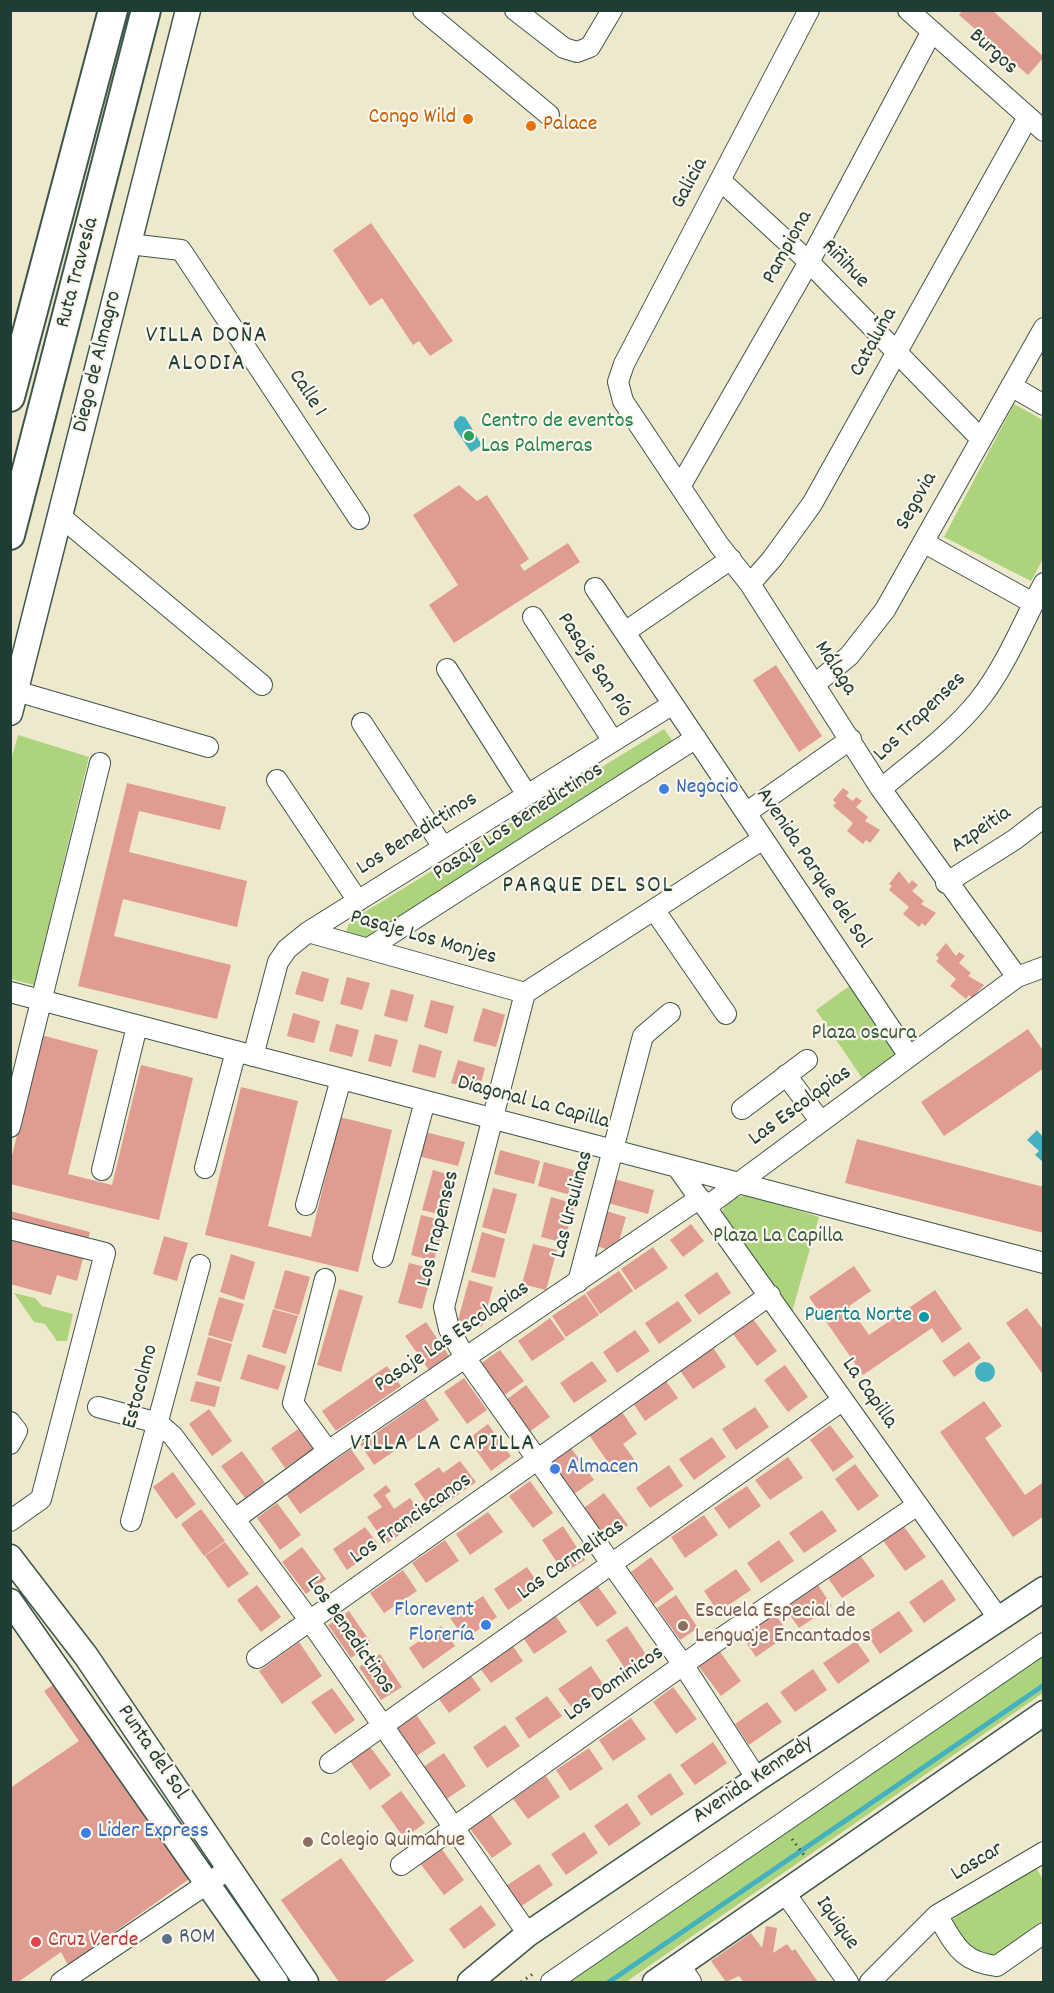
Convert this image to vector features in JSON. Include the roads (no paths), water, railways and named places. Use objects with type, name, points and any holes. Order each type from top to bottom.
[{"type":"highway","name":"Ruta Travesía","points":[[10,397],[113,10]]},
{"type":"highway","name":"Ruta Travesía","points":[[10,535],[147,10]]},
{"type":"main road","name":"Diego de Almagro","points":[[13,702],[188,10]]},
{"type":"main road","name":"Punta del Sol","points":[[10,1557],[86,1656],[306,1983]]},
{"type":"main road","name":"Avenida Kennedy","points":[[470,1983],[528,1934],[1044,1589]]},
{"type":"main road","name":"Punta del Sol","points":[[13,1611],[208,1883],[276,1983]]},
{"type":"main road","points":[[58,1671],[86,1656]]},
{"type":"main road","points":[[655,1983],[686,1974],[785,1893],[1044,1713]]},
{"type":"street","points":[[423,10],[549,115]]},
{"type":"street","points":[[515,10],[564,48],[577,52],[590,47],[612,10]]},
{"type":"street","name":"Galicia","points":[[618,382],[624,364],[809,10]]},
{"type":"street","name":"Burgos","points":[[923,18],[1044,131]]},
{"type":"street","name":"Pampiona","points":[[681,485],[809,262],[923,18]]},
{"type":"street","name":"Cataluña","points":[[750,584],[772,559],[812,504],[1028,117]]},
{"type":"street","name":"Riñihue","points":[[720,180],[809,262],[981,439]]},
{"type":"street","name":"Calle 1","points":[[129,244],[181,250],[359,519]]},
{"type":"street","name":"Segovia","points":[[814,684],[849,656],[875,627],[1044,328]]},
{"type":"street","name":"Málaga","points":[[618,382],[623,401],[750,584],[881,789],[946,883],[1017,977]]},
{"type":"street","points":[[1011,386],[1044,405]]},
{"type":"street","points":[[60,516],[262,685]]},
{"type":"street","points":[[923,542],[1033,603]]},
{"type":"street","points":[[625,632],[731,559]]},
{"type":"street","name":"Los Trapenses","points":[[881,789],[928,750],[979,700],[993,680],[1044,583]]},
{"type":"street","name":"Avenida Parque del Sol","points":[[596,588],[909,1056]]},
{"type":"street","name":"Pasaje San Pío","points":[[534,617],[613,741]]},
{"type":"street","points":[[447,669],[527,795]]},
{"type":"street","points":[[13,702],[208,747]]},
{"type":"street","name":"Los Benedictinos","points":[[205,1168],[278,962],[287,949],[308,932],[673,704]]},
{"type":"street","points":[[362,723],[443,847]]},
{"type":"street","name":"Pasaje Los Benedictinos","points":[[369,948],[696,738]]},
{"type":"street","name":"Los Trapenses","points":[[746,813],[851,740]]},
{"type":"street","points":[[10,1127],[100,763]]},
{"type":"street","points":[[277,780],[358,901]]},
{"type":"street","name":"Azpeitia","points":[[946,883],[1014,840],[1044,817]]},
{"type":"street","points":[[525,993],[763,839]]},
{"type":"street","points":[[655,911],[726,1014]]},
{"type":"street","name":"Pasaje Los Monjes","points":[[308,932],[525,993]]},
{"type":"street","name":"Las Escolapias","points":[[703,1202],[738,1183],[1017,977],[1044,967]]},
{"type":"street","name":"Diagonal La Capilla","points":[[10,992],[1044,1263]]},
{"type":"street","name":"Los Trapenses","points":[[525,993],[444,1307],[449,1329],[466,1359],[609,1564],[684,1666],[757,1779]]},
{"type":"street","name":"Las Ursulinas","points":[[578,1282],[643,1036],[670,1013]]},
{"type":"street","points":[[102,1170],[137,1026]]},
{"type":"street","points":[[742,1109],[807,1060]]},
{"type":"street","points":[[786,1076],[821,1122]]},
{"type":"street","points":[[306,1205],[341,1079]]},
{"type":"street","points":[[383,1257],[424,1101]]},
{"type":"street","name":"La Capilla","points":[[677,1167],[770,1295],[916,1506],[999,1619]]},
{"type":"street","name":"Pasaje Las Escolapias","points":[[235,1519],[328,1451],[578,1282],[703,1202]]},
{"type":"street","points":[[10,1228],[105,1253],[41,1499],[10,1521]]},
{"type":"street","name":"Estocolmo","points":[[131,1521],[200,1265]]},
{"type":"street","points":[[325,1279],[293,1403],[328,1451]]},
{"type":"street","name":"Los Franciscanos","points":[[258,1658],[770,1295]]},
{"type":"street","name":"Las Carmelitas","points":[[330,1763],[843,1400]]},
{"type":"street","points":[[98,1407],[158,1423]]},
{"type":"street","points":[[10,1422],[17,1431],[10,1444]]},
{"type":"street","name":"Los Benedictinos","points":[[158,1423],[173,1436],[310,1621],[528,1934]]},
{"type":"street","name":"Los Dominicos","points":[[401,1865],[916,1506]]},
{"type":"street","points":[[13,1611],[30,1605],[36,1590]]},
{"type":"street","points":[[551,1983],[1044,1642]]},
{"type":"street","name":"Lascar","points":[[870,1983],[937,1915],[1044,1852]]},
{"type":"street","points":[[62,1983],[229,1869]]},
{"type":"street","name":"Iquique","points":[[785,1893],[848,1983]]},
{"type":"street","points":[[937,1915],[960,1952],[978,1964],[997,1966],[1044,1933]]},
{"type":"water","name":"Centro de eventos Las Palmeras","points":[[460,416],[465,417],[482,445],[471,452],[454,427],[454,422]]},
{"type":"water","points":[[1037,1130],[1043,1137],[1043,1162],[1035,1155],[1039,1151],[1027,1140]]},
{"type":"water","points":[[985,1362],[992,1365],[995,1372],[992,1379],[985,1382],[978,1379],[975,1372],[978,1365]]},
{"type":"waterway","points":[[609,1982],[1044,1685]]},
{"type":"place","name":"Congo Wild","points":[[468,119]]},
{"type":"place","name":"Palace","points":[[531,126]]},
{"type":"place","name":"Centro de eventos Las Palmeras","points":[[469,436]]},
{"type":"place","name":"Negocio","points":[[664,789]]},
{"type":"place","name":"Puerta Norte","points":[[924,1317]]},
{"type":"place","name":"Almacen","points":[[555,1469]]},
{"type":"place","name":"Florevent Florería","points":[[486,1625]]},
{"type":"place","name":"Escuela Especial de Lenguaje Encantados","points":[[683,1626]]},
{"type":"place","name":"Lider Express","points":[[86,1833]]},
{"type":"place","name":"Colegio Quimahue","points":[[308,1842]]},
{"type":"place","name":"ROM","points":[[167,1939]]},
{"type":"place","name":"Cruz Verde","points":[[36,1942]]},
{"type":"district","name":"VILLA DOÑA ALODIA","points":[[207,352]]},
{"type":"district","name":"PARQUE DEL SOL","points":[[588,888]]},
{"type":"district","name":"VILLA LA CAPILLA","points":[[443,1446]]},
{"type":"park label","name":"Plaza oscura","points":[[864,1035]]},
{"type":"park label","name":"Plaza La Capilla","points":[[778,1238]]}]
